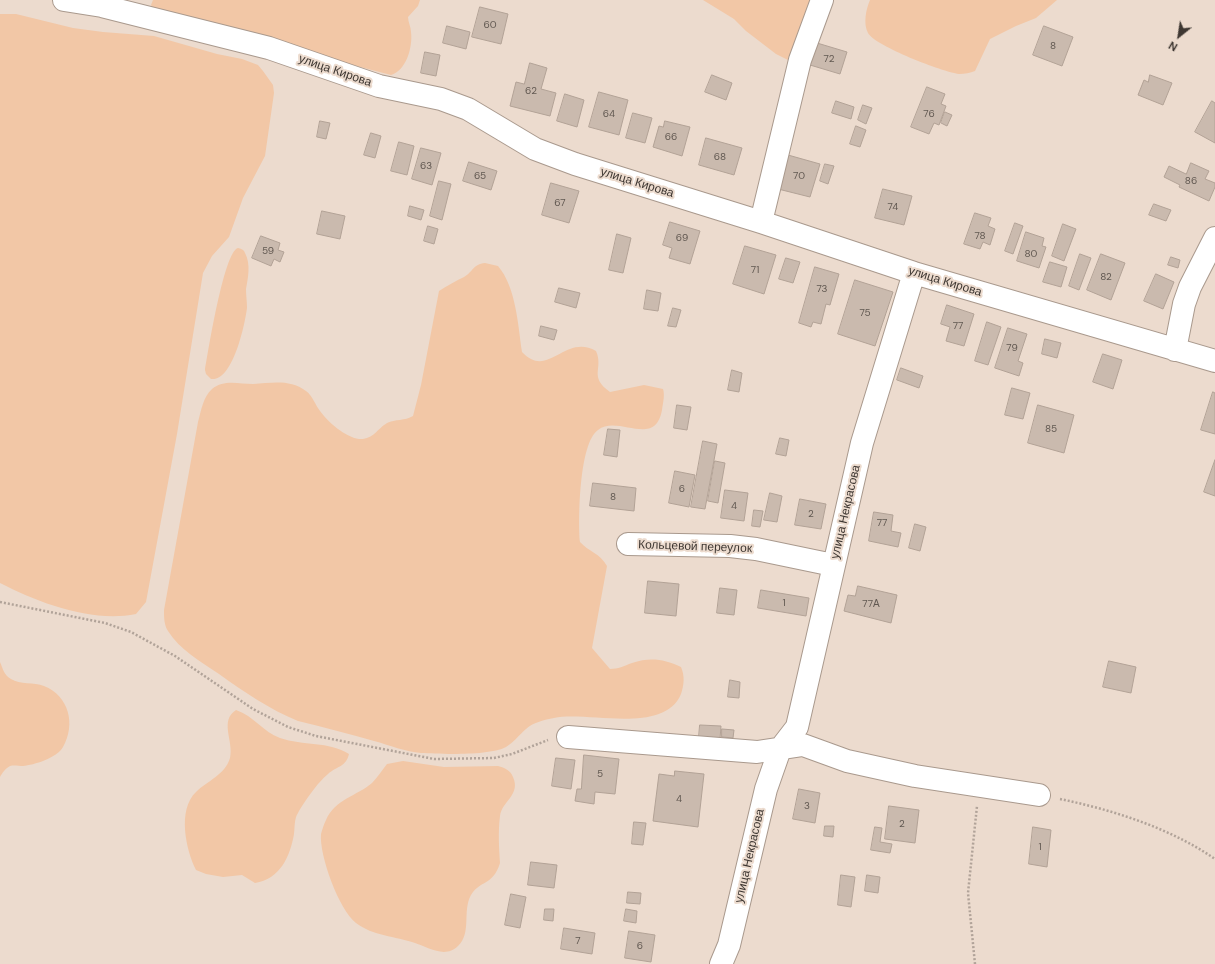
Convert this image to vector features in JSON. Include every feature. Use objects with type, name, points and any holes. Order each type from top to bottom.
[{"type":"street","name":"улица Кирова","points":[[64,0],[102,6],[269,48],[379,86],[442,99],[468,110],[535,149],[554,157],[761,222],[914,274],[1215,361]]},
{"type":"street","points":[[761,222],[800,60],[822,0]]},
{"type":"street","points":[[1175,350],[1184,304],[1190,287],[1215,238]]},
{"type":"street","name":"улица Некрасова","points":[[722,964],[729,945],[766,789],[780,749],[797,727],[833,565],[868,422],[914,274]]},
{"type":"street","name":"Кольцевой переулок","points":[[628,544],[756,548],[833,565]]},
{"type":"street","points":[[568,737],[757,752],[803,745],[847,761],[915,776],[1039,795]]},
{"type":"path","points":[[0,602],[105,623],[131,632],[175,656],[253,709],[288,727],[316,736],[434,759],[470,759],[506,755],[550,739],[568,737]]},
{"type":"path","points":[[956,782],[967,788],[977,802],[968,893],[975,964]]},
{"type":"path","points":[[1039,795],[1082,804],[1166,832],[1215,859]]},
{"type":"shaded area","points":[[153,0],[420,0],[418,6],[408,17],[411,30],[410,51],[401,69],[391,75],[165,16],[155,11],[151,5]]},
{"type":"shaded area","points":[[703,0],[814,0],[793,55],[788,60],[776,54],[746,31],[734,19]]},
{"type":"shaded area","points":[[870,0],[1057,0],[1036,18],[990,39],[975,71],[959,74],[939,69],[910,58],[883,45],[873,38],[866,29],[865,21]]},
{"type":"shaded area","points":[[0,14],[16,14],[73,28],[154,36],[217,54],[242,59],[258,65],[273,85],[274,93],[265,156],[243,198],[229,237],[212,256],[203,273],[177,434],[146,602],[136,614],[102,616],[66,609],[32,598],[0,583]]},
{"type":"shaded area","points":[[238,248],[245,252],[248,262],[246,289],[247,308],[244,326],[232,362],[226,371],[219,377],[211,379],[206,374],[205,370],[217,304],[227,266],[233,253]]},
{"type":"shaded area","points":[[485,263],[498,266],[509,284],[515,307],[522,352],[531,359],[540,361],[549,359],[575,348],[585,347],[596,351],[598,357],[598,377],[603,386],[610,392],[644,385],[663,389],[664,391],[662,410],[658,421],[652,427],[635,429],[606,426],[598,430],[592,438],[583,465],[579,517],[580,542],[598,555],[607,566],[592,648],[610,669],[645,660],[669,662],[681,667],[684,680],[681,694],[672,707],[659,714],[642,718],[624,719],[569,717],[554,718],[532,725],[523,731],[506,747],[498,750],[477,753],[452,754],[403,750],[298,721],[257,700],[184,650],[173,638],[166,626],[164,610],[198,422],[204,400],[212,389],[222,384],[287,383],[300,387],[306,391],[320,411],[332,424],[348,435],[359,439],[368,438],[387,423],[410,418],[413,416],[421,385],[439,291],[467,275],[478,265]]},
{"type":"shaded area","points":[[0,662],[5,674],[11,679],[19,682],[44,686],[53,691],[64,704],[68,712],[69,729],[63,747],[51,758],[23,766],[10,766],[0,777]]},
{"type":"shaded area","points":[[236,710],[248,716],[268,732],[280,738],[333,747],[349,754],[348,758],[343,764],[331,771],[320,782],[301,808],[296,818],[290,851],[282,866],[271,877],[264,881],[255,883],[242,875],[223,877],[206,874],[196,870],[189,852],[185,830],[185,819],[190,800],[200,788],[220,773],[228,764],[231,752],[228,720]]},
{"type":"shaded area","points":[[403,761],[444,767],[498,766],[509,771],[515,783],[515,789],[501,811],[500,816],[500,863],[494,876],[478,887],[471,895],[468,901],[465,935],[458,946],[448,952],[436,951],[415,943],[370,931],[356,923],[343,907],[337,895],[331,882],[323,855],[321,834],[330,813],[335,807],[372,783],[387,764]]},
{"type":"building","points":[[480,7],[508,14],[501,44],[472,37]]},
{"type":"building","points":[[447,26],[470,32],[466,49],[443,43]]},
{"type":"building","points":[[1044,26],[1073,37],[1062,66],[1033,55]]},
{"type":"building","points":[[817,43],[847,52],[840,74],[810,65]]},
{"type":"building","points":[[425,52],[440,55],[436,76],[421,73]]},
{"type":"building","points":[[530,63],[547,68],[541,89],[556,93],[550,116],[510,106],[516,82],[524,84]]},
{"type":"building","points":[[712,75],[732,83],[726,100],[705,92]]},
{"type":"building","points":[[1150,75],[1172,83],[1163,105],[1138,95],[1144,80],[1148,82]]},
{"type":"building","points":[[927,87],[945,94],[941,104],[946,106],[939,125],[934,123],[929,134],[911,127]]},
{"type":"building","points":[[599,92],[628,100],[619,135],[589,127]]},
{"type":"building","points":[[565,94],[584,100],[577,127],[557,121]]},
{"type":"building","points":[[836,101],[854,107],[851,119],[832,113]]},
{"type":"building","points":[[1212,101],[1215,103],[1215,143],[1195,132]]},
{"type":"building","points":[[863,105],[872,108],[866,124],[858,120]]},
{"type":"building","points":[[945,112],[952,115],[947,126],[941,123]]},
{"type":"building","points":[[633,113],[652,118],[645,143],[626,138]]},
{"type":"building","points":[[320,121],[330,123],[326,139],[317,137]]},
{"type":"building","points":[[665,121],[690,127],[682,156],[653,147],[659,126],[663,127]]},
{"type":"building","points":[[856,126],[866,130],[860,147],[850,144]]},
{"type":"building","points":[[371,133],[381,136],[375,158],[364,155]]},
{"type":"building","points":[[706,138],[742,148],[734,175],[699,165]]},
{"type":"building","points":[[399,142],[414,146],[407,175],[391,171]]},
{"type":"building","points":[[421,148],[441,153],[432,185],[412,179]]},
{"type":"building","points":[[788,155],[820,164],[810,197],[778,189]]},
{"type":"building","points":[[469,162],[497,171],[491,190],[463,181]]},
{"type":"building","points":[[1191,163],[1209,171],[1205,179],[1215,183],[1215,187],[1209,201],[1179,187],[1180,185],[1164,177],[1169,166],[1186,174]]},
{"type":"building","points":[[825,164],[834,166],[828,184],[820,181]]},
{"type":"building","points":[[439,181],[451,184],[442,220],[430,216]]},
{"type":"building","points":[[551,183],[579,191],[569,223],[542,215]]},
{"type":"building","points":[[883,189],[912,196],[904,225],[875,218]]},
{"type":"building","points":[[1154,204],[1171,210],[1166,221],[1149,215]]},
{"type":"building","points":[[410,206],[424,210],[421,220],[408,216]]},
{"type":"building","points":[[322,211],[345,216],[340,239],[317,234]]},
{"type":"building","points":[[975,213],[991,218],[988,226],[995,229],[990,245],[983,242],[980,249],[964,244]]},
{"type":"building","points":[[670,222],[700,231],[690,264],[669,258],[672,248],[663,245]]},
{"type":"building","points":[[1015,223],[1023,226],[1013,254],[1005,251]]},
{"type":"building","points":[[1063,224],[1076,229],[1064,261],[1052,256]]},
{"type":"building","points":[[428,226],[438,229],[434,244],[424,241]]},
{"type":"building","points":[[1026,232],[1044,238],[1042,246],[1046,247],[1039,268],[1017,261]]},
{"type":"building","points":[[617,234],[631,238],[623,273],[609,270]]},
{"type":"building","points":[[261,236],[280,243],[278,250],[284,252],[280,262],[274,259],[271,266],[252,258]]},
{"type":"building","points":[[745,246],[776,255],[764,294],[733,284]]},
{"type":"building","points":[[1080,254],[1091,258],[1079,290],[1069,286]]},
{"type":"building","points":[[1101,254],[1125,263],[1111,300],[1087,290]]},
{"type":"building","points":[[1171,257],[1180,260],[1178,268],[1168,265]]},
{"type":"building","points":[[786,258],[800,262],[793,283],[779,279]]},
{"type":"building","points":[[1050,262],[1067,267],[1061,287],[1043,282]]},
{"type":"building","points":[[815,267],[839,274],[830,305],[826,304],[821,324],[813,322],[811,327],[799,323]]},
{"type":"building","points":[[1156,274],[1174,282],[1163,309],[1144,301]]},
{"type":"building","points":[[855,280],[893,292],[875,346],[838,334]]},
{"type":"building","points":[[559,288],[580,293],[576,308],[555,302]]},
{"type":"building","points":[[647,290],[661,293],[658,311],[644,309]]},
{"type":"building","points":[[947,305],[974,314],[964,346],[946,341],[950,327],[941,324]]},
{"type":"building","points":[[673,308],[681,310],[676,327],[668,326]]},
{"type":"building","points":[[987,322],[1001,327],[988,365],[975,361]]},
{"type":"building","points":[[541,326],[557,330],[554,340],[539,336]]},
{"type":"building","points":[[1008,328],[1027,334],[1018,361],[1023,363],[1019,376],[995,368]]},
{"type":"building","points":[[1045,339],[1061,343],[1057,358],[1042,354]]},
{"type":"building","points":[[1103,354],[1122,360],[1113,389],[1093,382]]},
{"type":"building","points":[[901,368],[923,376],[919,388],[897,380]]},
{"type":"building","points":[[732,370],[742,373],[739,392],[728,390]]},
{"type":"building","points":[[1012,388],[1030,393],[1023,419],[1005,415]]},
{"type":"building","points":[[1213,392],[1215,393],[1215,434],[1201,430]]},
{"type":"building","points":[[677,405],[691,407],[687,430],[674,428]]},
{"type":"building","points":[[1038,405],[1074,415],[1064,453],[1028,443]]},
{"type":"building","points":[[608,429],[620,430],[617,457],[604,455]]},
{"type":"building","points":[[780,438],[789,440],[786,456],[776,454]]},
{"type":"building","points":[[703,441],[717,444],[705,509],[691,507]]},
{"type":"building","points":[[1215,460],[1215,496],[1204,492]]},
{"type":"building","points":[[715,461],[725,463],[718,503],[708,501]]},
{"type":"building","points":[[675,471],[695,475],[689,507],[669,503]]},
{"type":"building","points":[[593,483],[636,488],[634,511],[590,506]]},
{"type":"building","points":[[725,490],[748,493],[744,521],[721,518]]},
{"type":"building","points":[[770,493],[782,496],[777,522],[764,520]]},
{"type":"building","points":[[800,499],[826,504],[821,529],[795,525]]},
{"type":"building","points":[[754,510],[763,511],[760,527],[752,526]]},
{"type":"building","points":[[874,512],[893,515],[891,531],[901,533],[898,547],[869,541]]},
{"type":"building","points":[[915,524],[926,527],[920,551],[909,548]]},
{"type":"building","points":[[648,581],[679,584],[676,616],[645,613]]},
{"type":"building","points":[[858,586],[897,595],[891,623],[844,611],[848,595],[855,596]]},
{"type":"building","points":[[720,588],[737,590],[734,615],[717,613]]},
{"type":"building","points":[[761,590],[809,598],[806,616],[758,608]]},
{"type":"building","points":[[1109,661],[1136,667],[1131,693],[1103,687]]},
{"type":"building","points":[[730,680],[740,682],[739,698],[728,697]]},
{"type":"building","points":[[700,725],[721,726],[720,739],[699,737]]},
{"type":"building","points":[[722,729],[734,730],[733,738],[722,737]]},
{"type":"building","points":[[584,755],[619,759],[615,794],[595,792],[594,804],[575,801],[577,789],[581,789]]},
{"type":"building","points":[[556,758],[575,760],[571,789],[552,786]]},
{"type":"building","points":[[675,771],[704,774],[698,827],[653,821],[659,774],[674,776]]},
{"type":"building","points":[[799,789],[820,793],[815,823],[793,819]]},
{"type":"building","points":[[889,806],[919,810],[915,843],[885,839]]},
{"type":"building","points":[[634,822],[646,823],[643,845],[632,844]]},
{"type":"building","points":[[825,826],[834,826],[833,837],[824,836]]},
{"type":"building","points":[[875,827],[882,828],[880,842],[892,844],[890,853],[871,850]]},
{"type":"building","points":[[1033,827],[1051,830],[1047,867],[1029,864]]},
{"type":"building","points":[[531,862],[557,865],[554,888],[528,885]]},
{"type":"building","points":[[841,875],[855,877],[851,907],[838,905]]},
{"type":"building","points":[[867,875],[880,877],[878,893],[865,891]]},
{"type":"building","points":[[628,892],[641,893],[640,904],[627,903]]},
{"type":"building","points":[[511,894],[526,897],[520,928],[505,925]]},
{"type":"building","points":[[545,909],[554,909],[553,921],[544,920]]},
{"type":"building","points":[[626,909],[637,911],[636,923],[624,921]]},
{"type":"building","points":[[564,928],[595,933],[592,954],[561,949]]},
{"type":"building","points":[[629,931],[655,935],[651,962],[625,958]]}]
